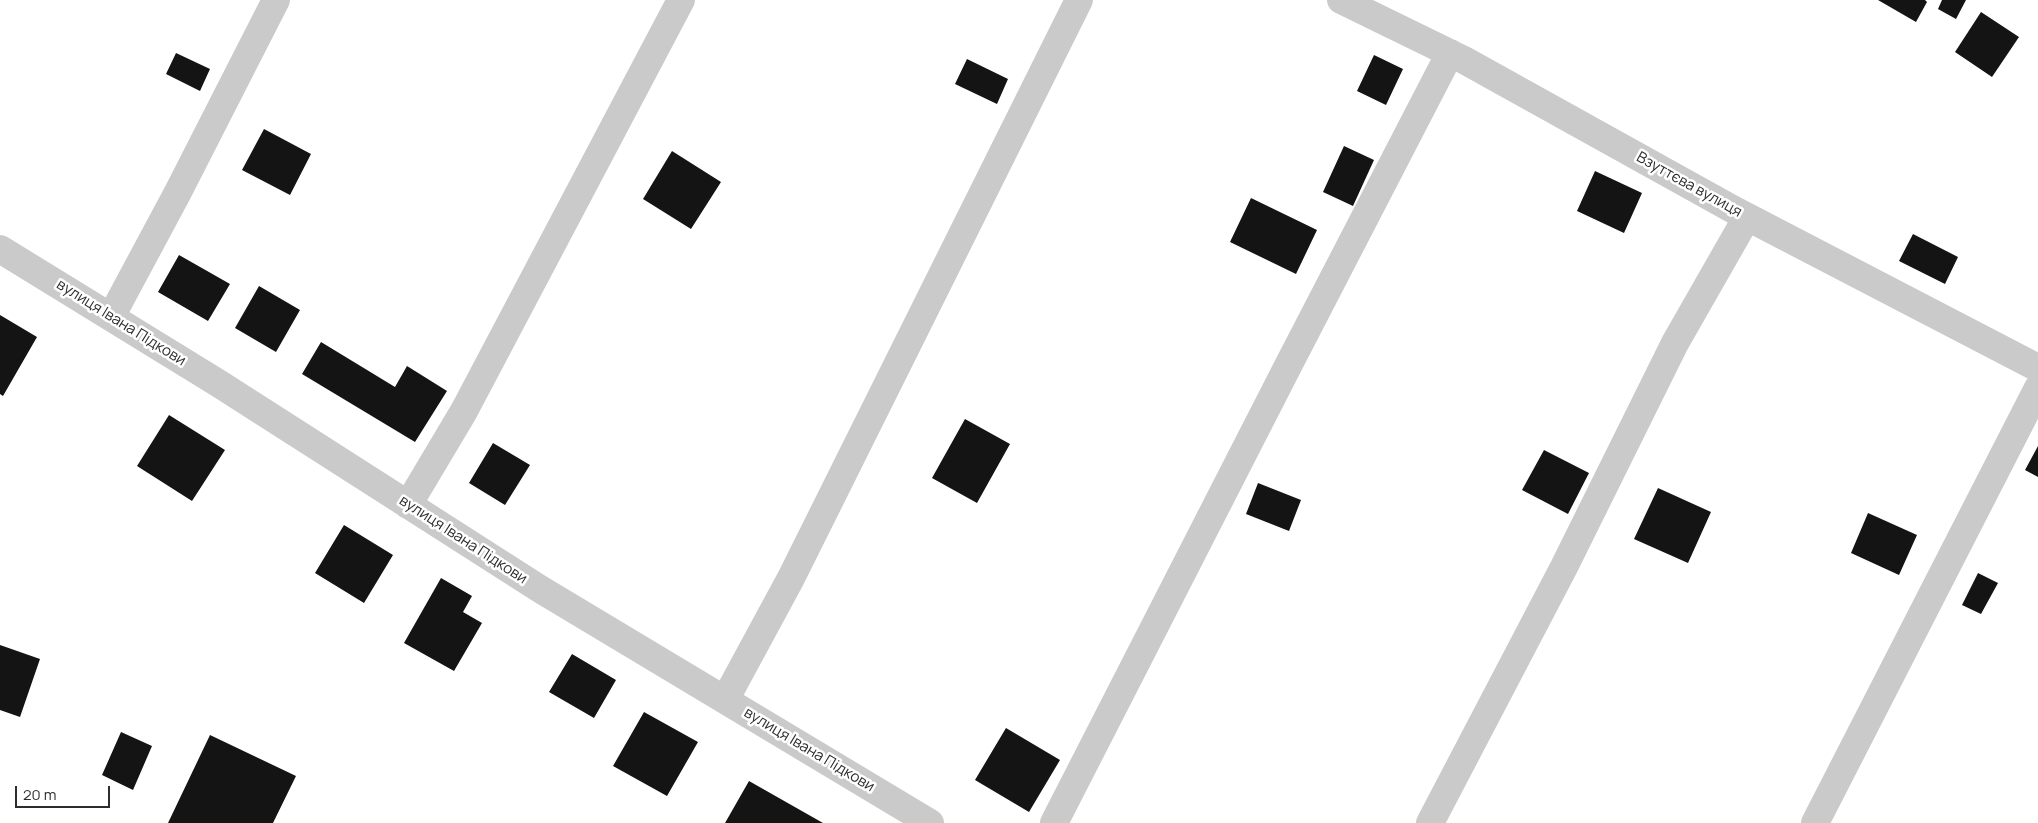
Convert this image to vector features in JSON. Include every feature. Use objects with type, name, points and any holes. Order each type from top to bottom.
[{"type":"street","points":[[111,317],[178,192],[276,0]]},
{"type":"street","points":[[408,504],[464,411],[681,0]]},
{"type":"street","points":[[725,700],[804,552],[1079,0]]},
{"type":"street","name":"Взуттєва вулиця","points":[[1341,0],[1450,53],[1747,217],[2038,368]]},
{"type":"street","points":[[1054,823],[1450,53]]},
{"type":"street","points":[[1430,823],[1564,568],[1676,343],[1747,217]]},
{"type":"street","name":"вулиця Івана Підкови","points":[[0,249],[218,383],[540,589],[930,823]]},
{"type":"street","points":[[1816,823],[2038,388]]},
{"type":"building","points":[[1878,0],[1925,0],[1927,2],[1916,22]]},
{"type":"building","points":[[1942,0],[1966,0],[1956,19],[1938,9]]},
{"type":"building","points":[[1981,12],[2019,37],[1992,77],[1955,52]]},
{"type":"building","points":[[176,53],[210,69],[200,91],[166,74]]},
{"type":"building","points":[[1374,55],[1403,69],[1386,105],[1357,91]]},
{"type":"building","points":[[967,59],[1008,79],[997,104],[955,84]]},
{"type":"building","points":[[264,129],[311,154],[290,195],[242,170]]},
{"type":"building","points":[[1344,146],[1374,160],[1353,206],[1323,192]]},
{"type":"building","points":[[672,151],[721,182],[691,229],[643,199]]},
{"type":"building","points":[[1595,171],[1642,193],[1624,233],[1577,211]]},
{"type":"building","points":[[1251,198],[1317,230],[1296,274],[1230,242]]},
{"type":"building","points":[[1913,234],[1958,257],[1945,284],[1899,261]]},
{"type":"building","points":[[179,255],[230,284],[208,321],[158,292]]},
{"type":"building","points":[[259,286],[300,310],[276,352],[235,328]]},
{"type":"building","points":[[0,315],[37,337],[3,396],[0,394]]},
{"type":"building","points":[[321,342],[395,387],[407,366],[447,391],[415,442],[302,374]]},
{"type":"building","points":[[169,415],[225,450],[192,501],[137,466]]},
{"type":"building","points":[[965,419],[1010,444],[977,503],[932,478]]},
{"type":"building","points":[[493,443],[530,465],[505,505],[469,483]]},
{"type":"building","points":[[2038,446],[2038,477],[2025,470]]},
{"type":"building","points":[[1544,450],[1589,473],[1568,514],[1522,490]]},
{"type":"building","points":[[1258,483],[1301,500],[1289,531],[1246,514]]},
{"type":"building","points":[[1658,488],[1711,512],[1688,563],[1634,539]]},
{"type":"building","points":[[1868,513],[1917,535],[1899,575],[1851,553]]},
{"type":"building","points":[[344,525],[393,555],[364,603],[315,573]]},
{"type":"building","points":[[1978,573],[1998,583],[1981,614],[1962,605]]},
{"type":"building","points":[[441,578],[472,596],[463,612],[482,623],[454,671],[404,643]]},
{"type":"building","points":[[0,645],[40,659],[20,717],[0,710]]},
{"type":"building","points":[[572,654],[616,680],[594,718],[549,692]]},
{"type":"building","points":[[644,712],[698,742],[667,796],[613,766]]},
{"type":"building","points":[[1006,728],[1060,760],[1029,812],[975,780]]},
{"type":"building","points":[[121,732],[152,746],[133,790],[102,775]]},
{"type":"building","points":[[210,735],[296,776],[273,823],[168,823]]},
{"type":"building","points":[[749,781],[823,823],[725,823]]}]
